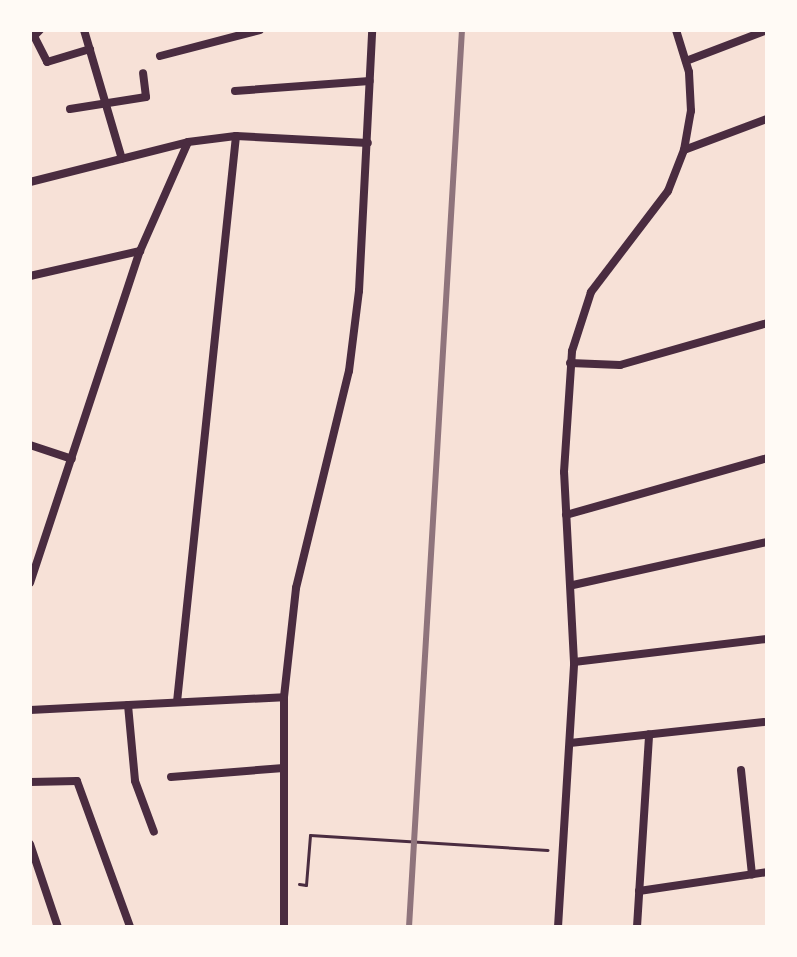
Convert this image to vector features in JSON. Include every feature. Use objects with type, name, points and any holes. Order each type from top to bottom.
[{"type":"street","points":[[40,30],[34,36],[47,62],[90,49]]},
{"type":"street","points":[[84,30],[122,159]]},
{"type":"street","points":[[160,56],[260,30]]},
{"type":"street","points":[[284,927],[284,697],[296,588],[349,371],[368,143],[372,30]]},
{"type":"street","points":[[558,927],[574,662],[573,585],[566,515],[570,363],[577,326],[591,292],[668,191],[684,150],[691,111],[686,61],[676,30]]},
{"type":"street","points":[[686,61],[767,30]]},
{"type":"street","points":[[70,109],[146,97],[143,73]]},
{"type":"street","points":[[235,91],[370,81]]},
{"type":"street","points":[[684,150],[767,119]]},
{"type":"street","points":[[30,182],[188,142],[236,136],[368,143]]},
{"type":"street","points":[[177,702],[236,136]]},
{"type":"street","points":[[30,583],[140,251],[188,142]]},
{"type":"street","points":[[30,276],[140,251]]},
{"type":"street","points":[[570,363],[620,365],[767,323]]},
{"type":"street","points":[[30,445],[72,459]]},
{"type":"street","points":[[566,515],[767,458]]},
{"type":"street","points":[[573,585],[767,542]]},
{"type":"street","points":[[574,662],[767,639]]},
{"type":"street","points":[[30,710],[284,697]]},
{"type":"street","points":[[128,705],[135,781],[154,832]]},
{"type":"street","points":[[570,743],[764,722]]},
{"type":"street","points":[[637,927],[649,734]]},
{"type":"street","points":[[171,777],[284,768]]},
{"type":"street","points":[[741,770],[752,874]]},
{"type":"street","points":[[30,782],[77,781],[130,927]]},
{"type":"street","points":[[30,844],[58,927]]},
{"type":"street","points":[[639,891],[767,872]]},
{"type":"path","points":[[306,885],[310,835],[521,850],[545,849]]},
{"type":"railway","points":[[409,927],[462,30]]}]
